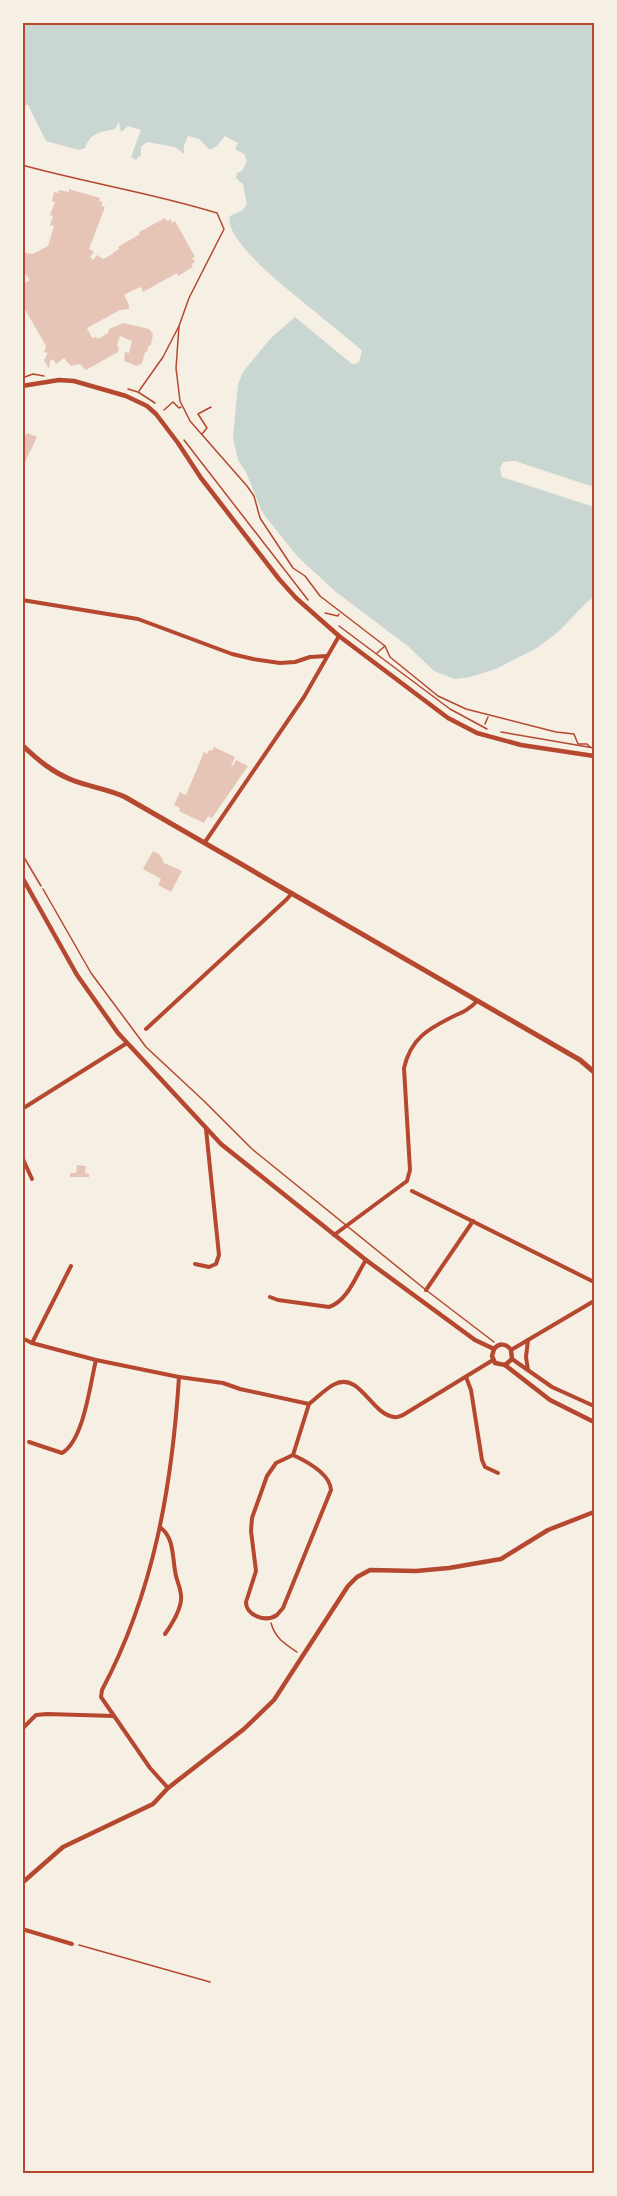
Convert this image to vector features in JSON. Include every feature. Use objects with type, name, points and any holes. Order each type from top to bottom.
[{"type":"main road","points":[[22,745],[47,768],[61,776],[116,792],[580,1060],[594,1071]]},
{"type":"street","points":[[22,386],[59,380],[74,381],[133,399],[156,414],[279,579],[296,598],[339,636],[448,718],[477,733],[521,745],[594,756]]},
{"type":"street","points":[[22,600],[138,620],[232,654],[253,659],[280,663],[327,656]]},
{"type":"street","points":[[205,842],[304,697],[339,636]]},
{"type":"street","points":[[22,877],[77,975],[127,1043],[206,1129],[244,1165],[366,1260],[475,1340],[494,1349]]},
{"type":"street","points":[[146,1029],[292,893]]},
{"type":"street","points":[[334,1235],[407,1181],[410,1170],[404,1068],[407,1053],[429,1028],[471,1008],[477,1000]]},
{"type":"street","points":[[22,1109],[127,1043]]},
{"type":"street","points":[[195,1264],[209,1267],[216,1264],[219,1255],[206,1129]]},
{"type":"street","points":[[22,1157],[32,1179]]},
{"type":"street","points":[[412,1191],[594,1282]]},
{"type":"street","points":[[426,1290],[473,1221]]},
{"type":"street","points":[[270,1297],[329,1307],[337,1304],[366,1260]]},
{"type":"street","points":[[32,1343],[70,1266]]},
{"type":"street","points":[[511,1350],[594,1301]]},
{"type":"street","points":[[22,1338],[32,1343],[96,1360],[179,1377],[223,1383],[309,1404]]},
{"type":"street","points":[[528,1339],[526,1357],[528,1370]]},
{"type":"street","points":[[594,1406],[552,1387],[512,1359],[511,1350],[507,1346],[501,1345],[494,1349],[492,1356],[498,1365],[505,1365],[550,1400],[594,1422]]},
{"type":"street","points":[[505,1365],[512,1359]]},
{"type":"street","points":[[29,1442],[62,1453],[69,1449],[80,1427],[96,1360]]},
{"type":"street","points":[[293,1455],[306,1461],[327,1478],[331,1484],[331,1490],[283,1608],[277,1615],[269,1618],[259,1617],[249,1612],[246,1607],[256,1570],[251,1531],[252,1518],[267,1476],[276,1463],[293,1455],[309,1404],[335,1384],[344,1382],[352,1383],[382,1412],[394,1417],[403,1415],[493,1360]]},
{"type":"street","points":[[168,1788],[150,1768],[101,1697],[102,1690],[128,1637],[152,1564],[175,1440],[179,1377]]},
{"type":"street","points":[[466,1377],[471,1390],[482,1460],[485,1467],[498,1473]]},
{"type":"street","points":[[22,1883],[63,1847],[133,1815],[153,1803],[168,1788],[244,1729],[274,1700],[348,1586],[357,1577],[370,1570],[416,1571],[459,1567],[501,1559],[548,1530],[594,1512]]},
{"type":"street","points":[[160,1528],[167,1533],[172,1546],[182,1602],[173,1624],[165,1634]]},
{"type":"street","points":[[22,1729],[36,1715],[115,1716]]},
{"type":"street","points":[[22,1929],[72,1944]]},
{"type":"lane","points":[[22,854],[91,973],[146,1047],[252,1149],[494,1342]]},
{"type":"path","points":[[22,165],[69,178],[157,196],[217,213],[224,229],[189,298],[179,326],[163,357],[133,399]]},
{"type":"path","points":[[179,326],[176,368],[182,406],[190,421],[247,486],[254,496],[260,518],[293,568],[305,576],[320,596],[385,646],[390,657],[438,696],[488,716],[574,734],[578,744],[587,744],[590,747]]},
{"type":"path","points":[[164,410],[173,402],[178,408],[182,406]]},
{"type":"path","points":[[202,434],[207,428],[198,414],[211,407]]},
{"type":"path","points":[[324,613],[338,615],[340,612]]},
{"type":"path","points":[[341,628],[450,709],[482,726],[494,731],[594,748]]},
{"type":"path","points":[[377,654],[385,646]]},
{"type":"path","points":[[485,724],[488,716]]},
{"type":"path","points":[[269,1618],[273,1632],[302,1656]]},
{"type":"path","points":[[72,1944],[210,1982]]},
{"type":"shaded area","points":[[22,23],[594,23],[594,597],[558,632],[537,648],[496,669],[455,679],[434,671],[409,647],[336,592],[297,556],[262,512],[246,472],[238,460],[233,438],[238,384],[243,372],[270,339],[295,317],[351,363],[355,364],[362,351],[261,266],[243,247],[232,229],[230,216],[243,210],[247,204],[243,184],[236,178],[237,173],[242,171],[247,161],[244,154],[235,149],[238,143],[225,136],[217,146],[210,150],[199,139],[188,136],[184,145],[184,154],[175,147],[147,142],[141,147],[141,155],[136,160],[131,157],[141,130],[128,126],[121,132],[119,122],[115,129],[96,134],[85,148],[79,150],[46,141],[28,105],[23,105]]},
{"type":"pier","points":[[258,265],[362,351],[359,362],[351,363],[293,315],[297,315],[352,360],[357,359],[359,352],[259,270]]},
{"type":"pier","points":[[515,461],[594,487],[594,507],[502,477],[500,468],[503,462]]},
{"type":"building","points":[[69,189],[100,198],[99,201],[103,202],[101,206],[105,207],[89,249],[94,252],[90,257],[93,260],[97,255],[103,259],[109,256],[119,249],[118,247],[140,234],[139,232],[165,218],[167,221],[171,219],[172,223],[175,221],[195,257],[192,258],[195,262],[191,264],[193,267],[143,292],[141,287],[129,292],[124,295],[129,309],[120,310],[87,328],[92,338],[98,339],[108,333],[109,329],[123,323],[149,329],[153,334],[151,345],[145,352],[142,363],[137,366],[124,361],[125,352],[129,353],[132,341],[120,336],[117,345],[118,352],[86,370],[80,364],[71,366],[64,358],[56,364],[53,359],[50,361],[49,369],[44,360],[48,353],[44,352],[46,346],[22,304],[22,284],[30,280],[22,270],[22,252],[33,254],[48,246],[54,226],[50,225],[53,216],[50,215],[55,202],[52,201],[54,192],[58,193],[59,190],[69,192]]},
{"type":"building","points":[[27,433],[37,437],[22,464],[22,443]]},
{"type":"building","points":[[214,747],[235,757],[231,766],[236,760],[248,766],[212,818],[208,816],[204,823],[179,811],[180,808],[174,805],[180,792],[186,795],[204,752],[207,754]]},
{"type":"building","points":[[153,851],[160,855],[164,863],[182,871],[171,892],[158,885],[161,879],[143,869]]},
{"type":"building","points":[[77,1165],[86,1166],[85,1173],[89,1174],[89,1177],[70,1177],[70,1173],[76,1173]]}]
